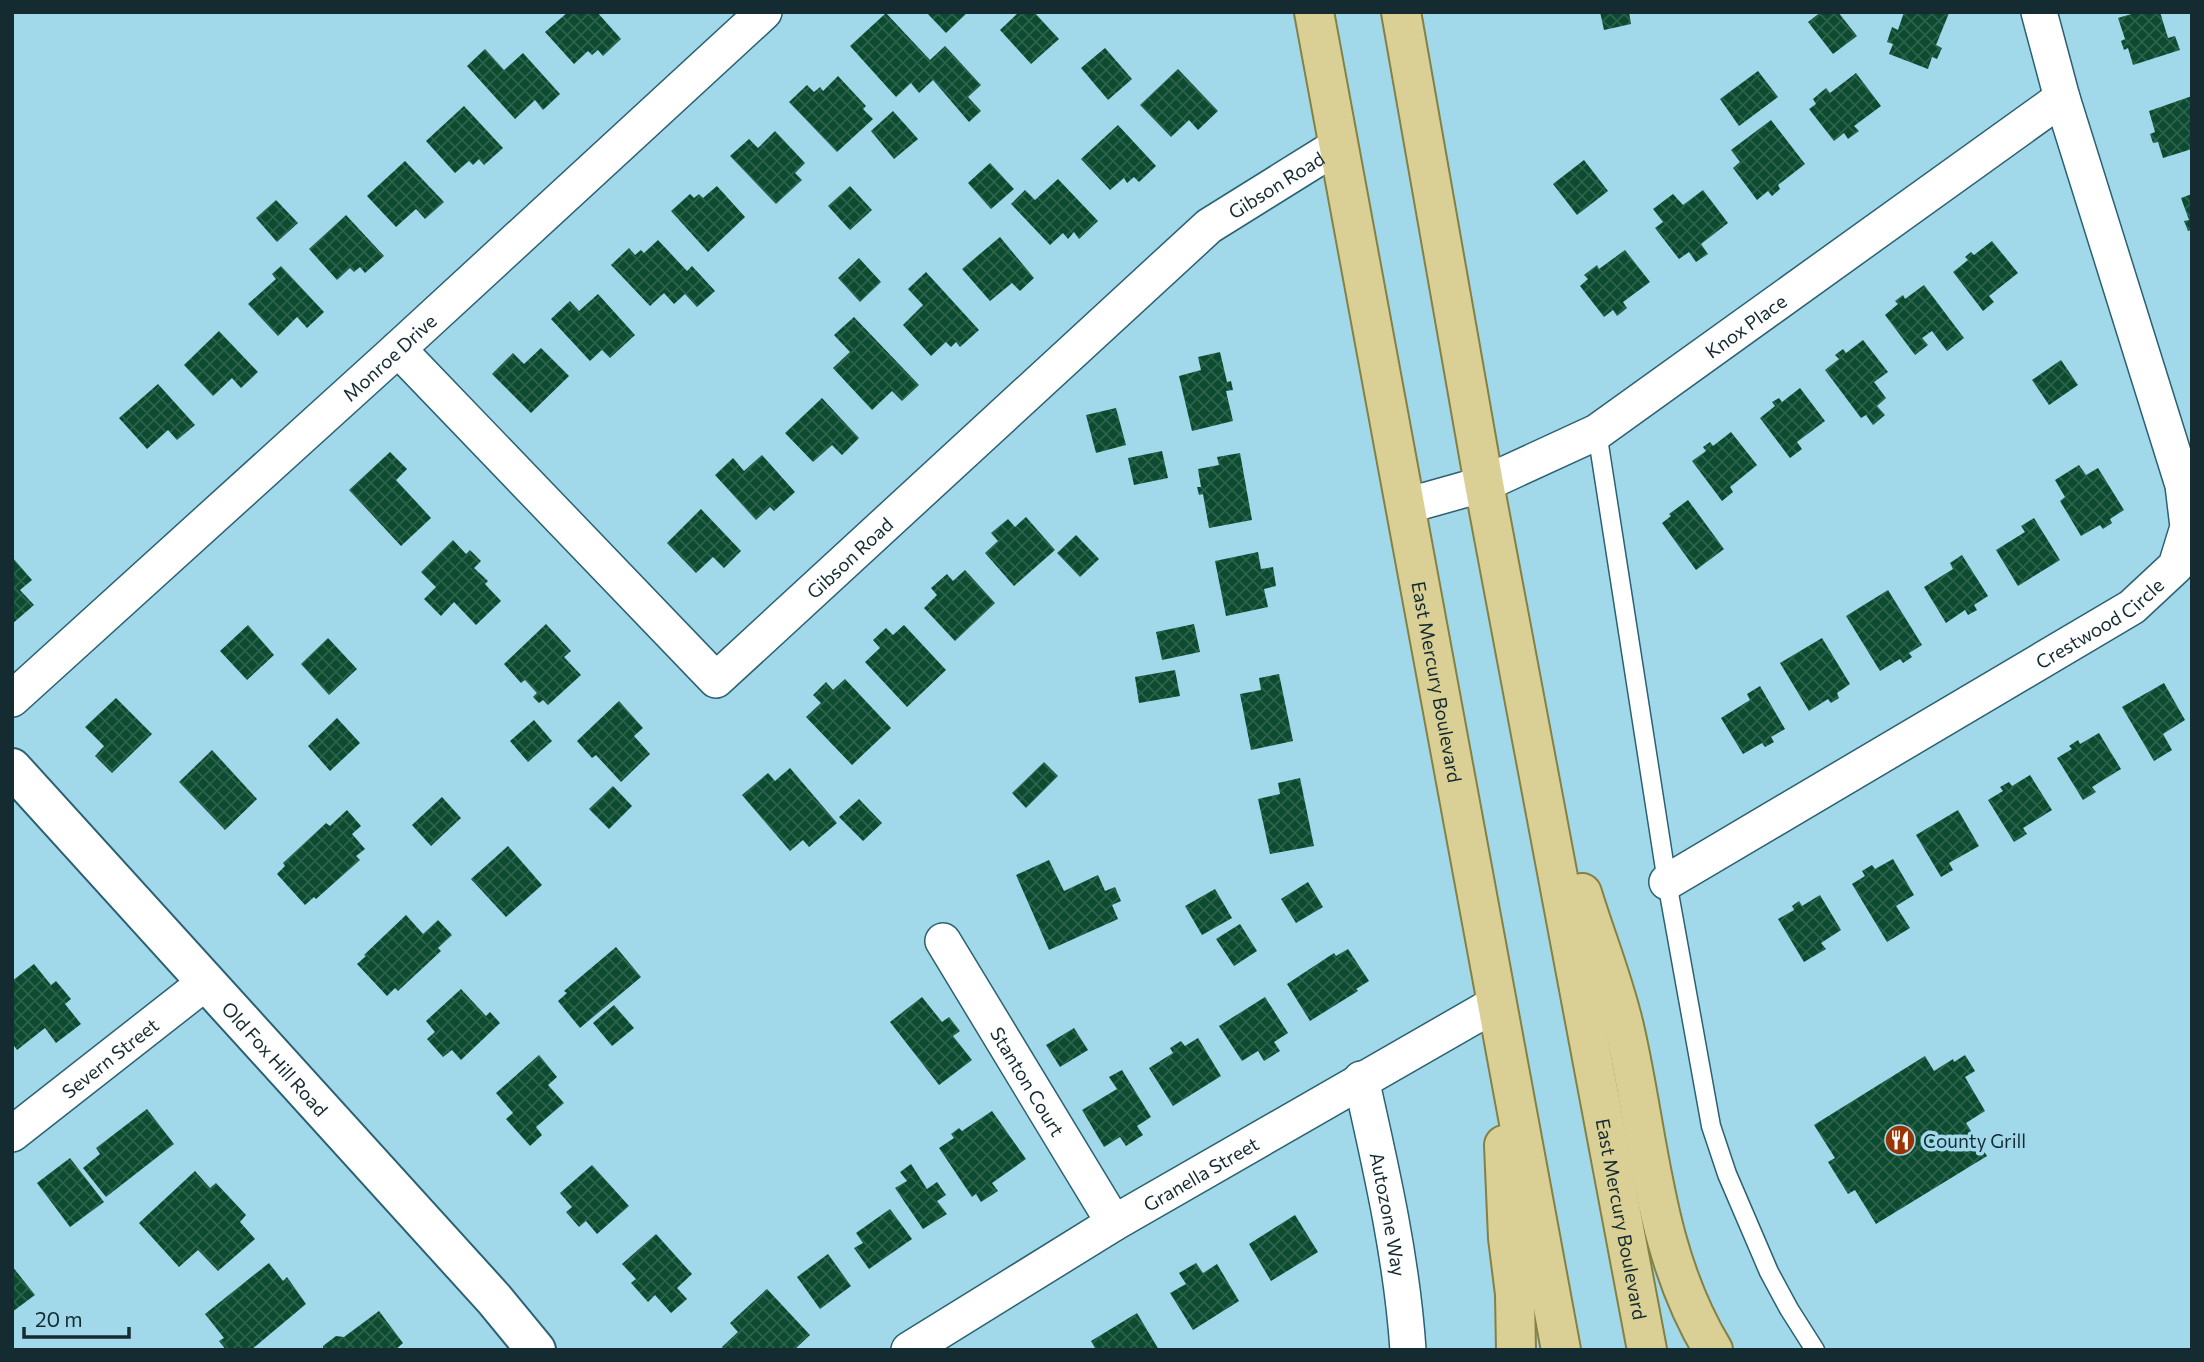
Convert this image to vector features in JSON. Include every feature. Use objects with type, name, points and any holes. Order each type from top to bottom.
[{"type":"main road","name":"East Mercury Boulevard","points":[[1314,12],[1561,1350]]},
{"type":"main road","name":"East Mercury Boulevard","points":[[1401,12],[1484,484],[1647,1350]]},
{"type":"main road","points":[[1530,725],[1625,1029],[1670,1256],[1713,1350]]},
{"type":"main road","points":[[1497,1003],[1516,1350]]},
{"type":"street","name":"Monroe Drive","points":[[12,699],[764,12]]},
{"type":"street","name":"Crestwood Circle","points":[[1667,882],[2132,607],[2176,566],[2188,527],[2183,485],[2062,98],[2039,12]]},
{"type":"street","name":"Knox Place","points":[[1406,506],[1484,484],[1597,432],[2062,98]]},
{"type":"street","name":"Gibson Road","points":[[398,349],[716,680],[1209,226],[1339,145]]},
{"type":"street","name":"Old Fox Hill Road","points":[[12,768],[494,1299],[536,1350]]},
{"type":"street","name":"Stanton Court","points":[[943,941],[1114,1223]]},
{"type":"street","name":"Severn Street","points":[[12,1134],[206,982]]},
{"type":"street","name":"Granella Street","points":[[909,1350],[1114,1223],[1497,1003]]},
{"type":"street","name":"Autozone Way","points":[[1361,1079],[1387,1198],[1408,1350]]},
{"type":"lane","points":[[1597,432],[1667,882],[1701,1078],[1715,1137],[1732,1186],[1769,1272],[1815,1350]]},
{"type":"building","points":[[568,12],[597,12],[621,39],[603,56],[598,50],[592,55],[588,51],[574,64],[545,32]]},
{"type":"building","points":[[926,12],[968,12],[946,33]]},
{"type":"building","points":[[1019,12],[1034,12],[1059,39],[1031,64],[1000,30]]},
{"type":"building","points":[[1600,12],[1629,12],[1631,24],[1604,30]]},
{"type":"building","points":[[1821,12],[1838,12],[1857,36],[1833,54],[1808,22]]},
{"type":"building","points":[[1904,12],[1949,13],[1936,45],[1942,48],[1937,59],[1932,57],[1928,69],[1889,54],[1893,44],[1887,42],[1892,27],[1898,30]]},
{"type":"building","points":[[2138,12],[2160,12],[2168,38],[2175,36],[2180,50],[2133,65],[2128,48],[2124,50],[2121,41],[2125,39],[2118,18]]},
{"type":"building","points":[[886,13],[930,60],[945,46],[981,85],[968,97],[981,111],[969,122],[933,80],[919,93],[911,83],[896,97],[850,46]]},
{"type":"building","points":[[1105,48],[1132,79],[1108,100],[1081,68]]},
{"type":"building","points":[[485,49],[504,70],[523,53],[560,94],[543,110],[535,100],[515,119],[467,66]]},
{"type":"building","points":[[1178,69],[1218,111],[1198,130],[1189,120],[1171,137],[1140,105]]},
{"type":"building","points":[[1758,71],[1778,97],[1739,126],[1720,99]]},
{"type":"building","points":[[1856,73],[1881,106],[1854,126],[1859,131],[1848,139],[1844,133],[1834,141],[1809,109],[1816,104],[1813,99],[1826,88],[1830,93]]},
{"type":"building","points":[[838,76],[866,106],[863,109],[873,119],[837,152],[789,102],[807,85],[814,92],[820,87],[823,91]]},
{"type":"building","points":[[2192,96],[2192,149],[2163,158],[2158,142],[2153,143],[2150,134],[2155,132],[2149,111]]},
{"type":"building","points":[[464,106],[503,148],[484,165],[479,159],[473,165],[469,161],[455,173],[426,141]]},
{"type":"building","points":[[893,111],[918,139],[894,159],[871,131]]},
{"type":"building","points":[[1771,120],[1805,164],[1778,185],[1780,189],[1772,196],[1768,191],[1757,200],[1733,168],[1740,162],[1731,150]]},
{"type":"building","points":[[1118,125],[1156,166],[1139,182],[1134,177],[1127,183],[1124,178],[1110,190],[1081,159]]},
{"type":"building","points":[[775,131],[805,163],[795,173],[802,180],[776,204],[730,156],[749,139],[758,148]]},
{"type":"building","points":[[1584,160],[1608,191],[1577,215],[1553,184]]},
{"type":"building","points":[[405,161],[444,202],[425,219],[416,209],[396,227],[367,196]]},
{"type":"building","points":[[990,163],[1014,189],[991,209],[968,183]]},
{"type":"building","points":[[1058,179],[1098,221],[1079,239],[1074,232],[1068,239],[1063,233],[1050,245],[1011,204],[1025,190],[1035,200]]},
{"type":"building","points":[[717,186],[745,217],[708,252],[671,211],[690,194],[694,198],[699,194],[703,198]]},
{"type":"building","points":[[850,186],[872,210],[850,230],[828,206]]},
{"type":"building","points":[[1703,190],[1728,223],[1701,244],[1708,254],[1696,262],[1689,252],[1679,259],[1655,228],[1663,222],[1653,209],[1673,194],[1683,205]]},
{"type":"building","points":[[2192,194],[2192,230],[2188,231],[2184,221],[2189,220],[2181,198]]},
{"type":"building","points":[[276,200],[298,223],[277,242],[256,218]]},
{"type":"building","points":[[346,215],[384,256],[365,273],[360,267],[354,272],[350,268],[337,280],[309,249]]},
{"type":"building","points":[[1000,237],[1034,278],[1020,291],[1012,283],[990,301],[962,269]]},
{"type":"building","points":[[658,240],[687,271],[692,266],[715,291],[697,307],[685,294],[674,304],[664,293],[650,306],[611,265],[629,248],[635,255],[641,250],[644,253]]},
{"type":"building","points":[[1992,241],[2018,273],[1989,296],[1994,302],[1983,311],[1953,272],[1968,260],[1965,257],[1971,252],[1974,255]]},
{"type":"building","points":[[1625,250],[1650,282],[1623,302],[1627,308],[1617,316],[1613,310],[1604,317],[1580,286],[1588,279],[1584,275],[1597,265],[1599,269]]},
{"type":"building","points":[[859,258],[881,282],[860,302],[838,278]]},
{"type":"building","points":[[281,266],[324,312],[307,328],[297,317],[278,336],[248,304],[276,279],[272,274]]},
{"type":"building","points":[[926,272],[979,330],[960,347],[956,342],[951,347],[946,342],[931,356],[903,325],[923,305],[908,289]]},
{"type":"building","points":[[1924,285],[1964,338],[1947,351],[1932,331],[1922,338],[1928,345],[1915,355],[1885,315],[1898,304],[1895,301],[1903,295],[1905,299]]},
{"type":"building","points":[[598,294],[635,335],[610,358],[602,350],[590,361],[551,319],[570,301],[579,311]]},
{"type":"building","points":[[854,317],[919,385],[902,401],[892,391],[872,410],[833,368],[850,352],[834,335]]},
{"type":"building","points":[[219,331],[258,372],[241,388],[232,378],[213,396],[184,365]]},
{"type":"building","points":[[1863,340],[1888,372],[1874,382],[1886,398],[1877,406],[1885,415],[1873,425],[1866,415],[1861,418],[1825,370],[1839,359],[1835,355],[1843,349],[1846,353]]},
{"type":"building","points":[[541,348],[569,376],[531,413],[492,374],[513,353],[524,364]]},
{"type":"building","points":[[1220,352],[1227,382],[1231,381],[1233,390],[1226,391],[1233,421],[1192,431],[1179,376],[1201,370],[1198,357]]},
{"type":"building","points":[[2061,360],[2078,385],[2049,405],[2032,380]]},
{"type":"building","points":[[158,384],[195,425],[177,440],[168,430],[147,449],[119,418]]},
{"type":"building","points":[[1800,388],[1825,421],[1797,442],[1802,449],[1790,458],[1760,418],[1775,406],[1772,402],[1779,398],[1782,402]]},
{"type":"building","points":[[822,398],[859,438],[842,455],[832,445],[813,462],[785,433]]},
{"type":"building","points":[[1116,408],[1126,445],[1096,453],[1086,415]]},
{"type":"building","points":[[1731,432],[1757,465],[1730,487],[1733,492],[1722,501],[1692,461],[1706,451],[1703,447],[1710,442],[1713,446]]},
{"type":"building","points":[[1162,451],[1168,478],[1134,485],[1128,458]]},
{"type":"building","points":[[390,452],[407,469],[396,480],[431,518],[401,546],[349,490]]},
{"type":"building","points":[[1240,453],[1252,520],[1209,528],[1203,494],[1199,495],[1197,487],[1201,487],[1198,469],[1219,465],[1217,457]]},
{"type":"building","points":[[762,455],[795,492],[774,511],[770,507],[756,520],[715,475],[733,458],[744,471]]},
{"type":"building","points":[[2079,465],[2086,475],[2098,468],[2124,510],[2110,519],[2112,523],[2103,529],[2100,525],[2081,536],[2060,501],[2065,497],[2055,480]]},
{"type":"building","points":[[1688,500],[1724,549],[1696,570],[1662,523],[1671,516],[1669,514]]},
{"type":"building","points":[[701,509],[741,551],[724,568],[713,557],[696,573],[667,543]]},
{"type":"building","points":[[1026,517],[1055,550],[1014,586],[985,553],[998,541],[991,533],[1008,519],[1015,527]]},
{"type":"building","points":[[2034,518],[2060,560],[2018,586],[1996,550],[2025,532],[2021,526]]},
{"type":"building","points":[[1076,535],[1099,559],[1080,577],[1057,553]]},
{"type":"building","points":[[453,540],[466,554],[470,550],[481,561],[474,568],[488,581],[485,584],[501,601],[476,625],[454,602],[441,616],[424,599],[436,587],[421,572]]},
{"type":"building","points":[[1258,552],[1261,569],[1273,567],[1276,586],[1264,589],[1268,607],[1226,616],[1215,561]]},
{"type":"building","points":[[1962,555],[1988,596],[1974,605],[1977,610],[1968,615],[1965,610],[1946,623],[1924,587],[1953,569],[1950,563]]},
{"type":"building","points":[[12,557],[32,580],[20,590],[34,605],[12,624]]},
{"type":"building","points":[[965,570],[995,603],[955,641],[924,608],[937,595],[931,588],[947,574],[953,581]]},
{"type":"building","points":[[1888,590],[1922,645],[1909,653],[1912,657],[1903,663],[1900,659],[1880,671],[1846,616]]},
{"type":"building","points":[[546,624],[571,651],[564,657],[581,675],[548,705],[543,700],[539,703],[533,697],[537,693],[525,680],[521,683],[504,664]]},
{"type":"building","points":[[1194,624],[1200,652],[1162,660],[1156,632]]},
{"type":"building","points":[[248,625],[274,655],[247,680],[220,651]]},
{"type":"building","points":[[904,625],[946,670],[907,707],[865,662],[880,648],[873,640],[886,628],[893,635]]},
{"type":"building","points":[[328,638],[357,669],[329,695],[301,664]]},
{"type":"building","points":[[1822,638],[1850,684],[1837,693],[1839,698],[1831,703],[1828,699],[1809,711],[1780,663]]},
{"type":"building","points":[[1175,670],[1180,696],[1139,703],[1135,677]]},
{"type":"building","points":[[1279,674],[1293,741],[1251,750],[1240,694],[1261,690],[1259,678]]},
{"type":"building","points":[[845,679],[891,728],[852,765],[806,717],[821,703],[813,695],[826,682],[833,690]]},
{"type":"building","points":[[2164,683],[2185,720],[2163,734],[2172,750],[2154,761],[2122,707]]},
{"type":"building","points":[[1760,686],[1785,729],[1771,737],[1774,742],[1765,747],[1762,743],[1743,754],[1721,718],[1750,700],[1747,694]]},
{"type":"building","points":[[116,698],[152,734],[112,773],[95,756],[104,746],[85,727]]},
{"type":"building","points":[[619,701],[643,728],[634,736],[650,754],[621,782],[596,755],[592,758],[577,741]]},
{"type":"building","points":[[337,718],[360,743],[330,771],[308,746]]},
{"type":"building","points":[[534,720],[552,741],[528,762],[510,741]]},
{"type":"building","points":[[2099,733],[2121,769],[2092,787],[2096,792],[2083,800],[2057,758],[2072,749],[2069,746],[2078,740],[2080,744]]},
{"type":"building","points":[[212,750],[257,799],[225,830],[179,782]]},
{"type":"building","points":[[1044,762],[1058,776],[1026,808],[1012,793]]},
{"type":"building","points":[[790,768],[837,823],[809,847],[803,840],[790,851],[742,795],[768,773],[775,781]]},
{"type":"building","points":[[2030,775],[2052,810],[2023,828],[2027,834],[2014,842],[1988,800],[2003,791],[2000,787],[2009,782],[2012,786]]},
{"type":"building","points":[[1300,778],[1314,846],[1270,854],[1258,799],[1280,794],[1278,783]]},
{"type":"building","points":[[613,786],[632,806],[609,829],[589,809]]},
{"type":"building","points":[[442,797],[461,818],[431,846],[412,825]]},
{"type":"building","points":[[859,799],[882,823],[863,841],[839,817]]},
{"type":"building","points":[[347,810],[361,826],[352,834],[365,849],[356,856],[360,860],[316,899],[314,897],[305,905],[277,874],[285,866],[283,863],[326,823],[330,826]]},
{"type":"building","points":[[1958,810],[1979,846],[1949,863],[1953,870],[1941,877],[1916,835]]},
{"type":"building","points":[[508,846],[542,885],[506,917],[471,879]]},
{"type":"building","points":[[1893,859],[1914,895],[1896,906],[1910,928],[1887,942],[1852,884],[1865,876],[1862,871],[1872,865],[1875,869]]},
{"type":"building","points":[[1049,860],[1064,891],[1098,875],[1105,891],[1115,887],[1121,901],[1112,905],[1118,919],[1049,950],[1016,875]]},
{"type":"building","points":[[1308,882],[1323,907],[1296,923],[1281,899]]},
{"type":"building","points":[[1215,889],[1232,918],[1202,935],[1185,906]]},
{"type":"building","points":[[1820,895],[1841,930],[1821,943],[1826,949],[1804,962],[1778,919],[1794,910],[1792,906],[1799,901],[1802,906]]},
{"type":"building","points":[[406,915],[423,934],[438,920],[452,935],[438,948],[441,951],[398,991],[395,988],[387,996],[357,964]]},
{"type":"building","points":[[1240,924],[1257,951],[1234,966],[1216,939]]},
{"type":"building","points":[[616,947],[641,977],[580,1028],[558,1001],[567,993],[564,991]]},
{"type":"building","points":[[1348,949],[1369,981],[1356,989],[1358,991],[1310,1021],[1287,984],[1334,953],[1336,956]]},
{"type":"building","points":[[34,964],[51,985],[56,981],[71,999],[65,1004],[81,1024],[56,1043],[45,1028],[17,1050],[12,1043],[12,981]]},
{"type":"building","points":[[461,989],[486,1016],[490,1012],[500,1023],[461,1060],[452,1050],[443,1057],[427,1039],[435,1032],[426,1021]]},
{"type":"building","points":[[922,997],[942,1022],[949,1017],[960,1031],[953,1036],[972,1060],[939,1085],[890,1022]]},
{"type":"building","points":[[1265,997],[1288,1033],[1274,1042],[1280,1051],[1264,1061],[1258,1051],[1242,1061],[1219,1026]]},
{"type":"building","points":[[614,1005],[634,1028],[612,1046],[593,1023]]},
{"type":"building","points":[[1074,1028],[1088,1050],[1060,1067],[1046,1045]]},
{"type":"building","points":[[1198,1038],[1221,1076],[1173,1106],[1149,1068],[1173,1053],[1170,1048],[1181,1041],[1185,1046]]},
{"type":"building","points":[[539,1055],[557,1077],[548,1085],[564,1103],[536,1127],[542,1135],[530,1146],[506,1119],[513,1113],[496,1093]]},
{"type":"building","name":"County Grill","points":[[1965,1055],[1975,1071],[1965,1077],[1985,1111],[1966,1123],[1987,1156],[1876,1224],[1855,1190],[1848,1194],[1828,1162],[1835,1158],[1814,1125],[1925,1056],[1934,1071]]},
{"type":"building","points":[[1122,1070],[1151,1117],[1137,1126],[1143,1135],[1126,1146],[1120,1137],[1104,1147],[1082,1110],[1117,1089],[1109,1077]]},
{"type":"building","points":[[147,1109],[174,1144],[106,1197],[83,1168],[100,1154],[96,1148]]},
{"type":"building","points":[[992,1111],[1026,1159],[992,1183],[998,1191],[981,1202],[976,1194],[972,1197],[939,1148],[954,1138],[951,1134],[959,1128],[962,1131]]},
{"type":"building","points":[[70,1158],[104,1202],[70,1227],[37,1183]]},
{"type":"building","points":[[911,1164],[927,1189],[937,1182],[946,1195],[937,1201],[947,1214],[923,1229],[895,1188],[907,1181],[900,1172]]},
{"type":"building","points":[[592,1165],[629,1206],[597,1234],[586,1221],[579,1227],[566,1212],[572,1207],[560,1193]]},
{"type":"building","points":[[195,1171],[210,1188],[216,1183],[246,1215],[240,1222],[255,1239],[218,1271],[198,1250],[179,1267],[139,1223]]},
{"type":"building","points":[[890,1209],[912,1239],[869,1269],[854,1248],[863,1243],[856,1233]]},
{"type":"building","points":[[1295,1215],[1318,1252],[1271,1281],[1249,1244]]},
{"type":"building","points":[[656,1234],[692,1274],[677,1288],[687,1299],[671,1313],[655,1295],[648,1302],[631,1283],[636,1279],[622,1264]]},
{"type":"building","points":[[828,1254],[851,1286],[820,1309],[797,1277]]},
{"type":"building","points":[[269,1263],[283,1281],[287,1277],[306,1304],[251,1350],[226,1350],[219,1341],[224,1338],[205,1314]]},
{"type":"building","points":[[1196,1263],[1203,1273],[1217,1264],[1239,1301],[1193,1330],[1170,1293],[1186,1284],[1179,1273]]},
{"type":"building","points":[[12,1266],[35,1295],[12,1312]]},
{"type":"building","points":[[767,1289],[810,1335],[794,1350],[724,1350],[722,1347],[738,1332],[730,1323]]},
{"type":"building","points":[[379,1311],[403,1343],[395,1350],[323,1350],[323,1346],[336,1336],[344,1337]]},
{"type":"building","points":[[1137,1313],[1159,1350],[1096,1350],[1091,1341]]},
{"type":"place","name":"County Grill","points":[[1900,1140]]}]
